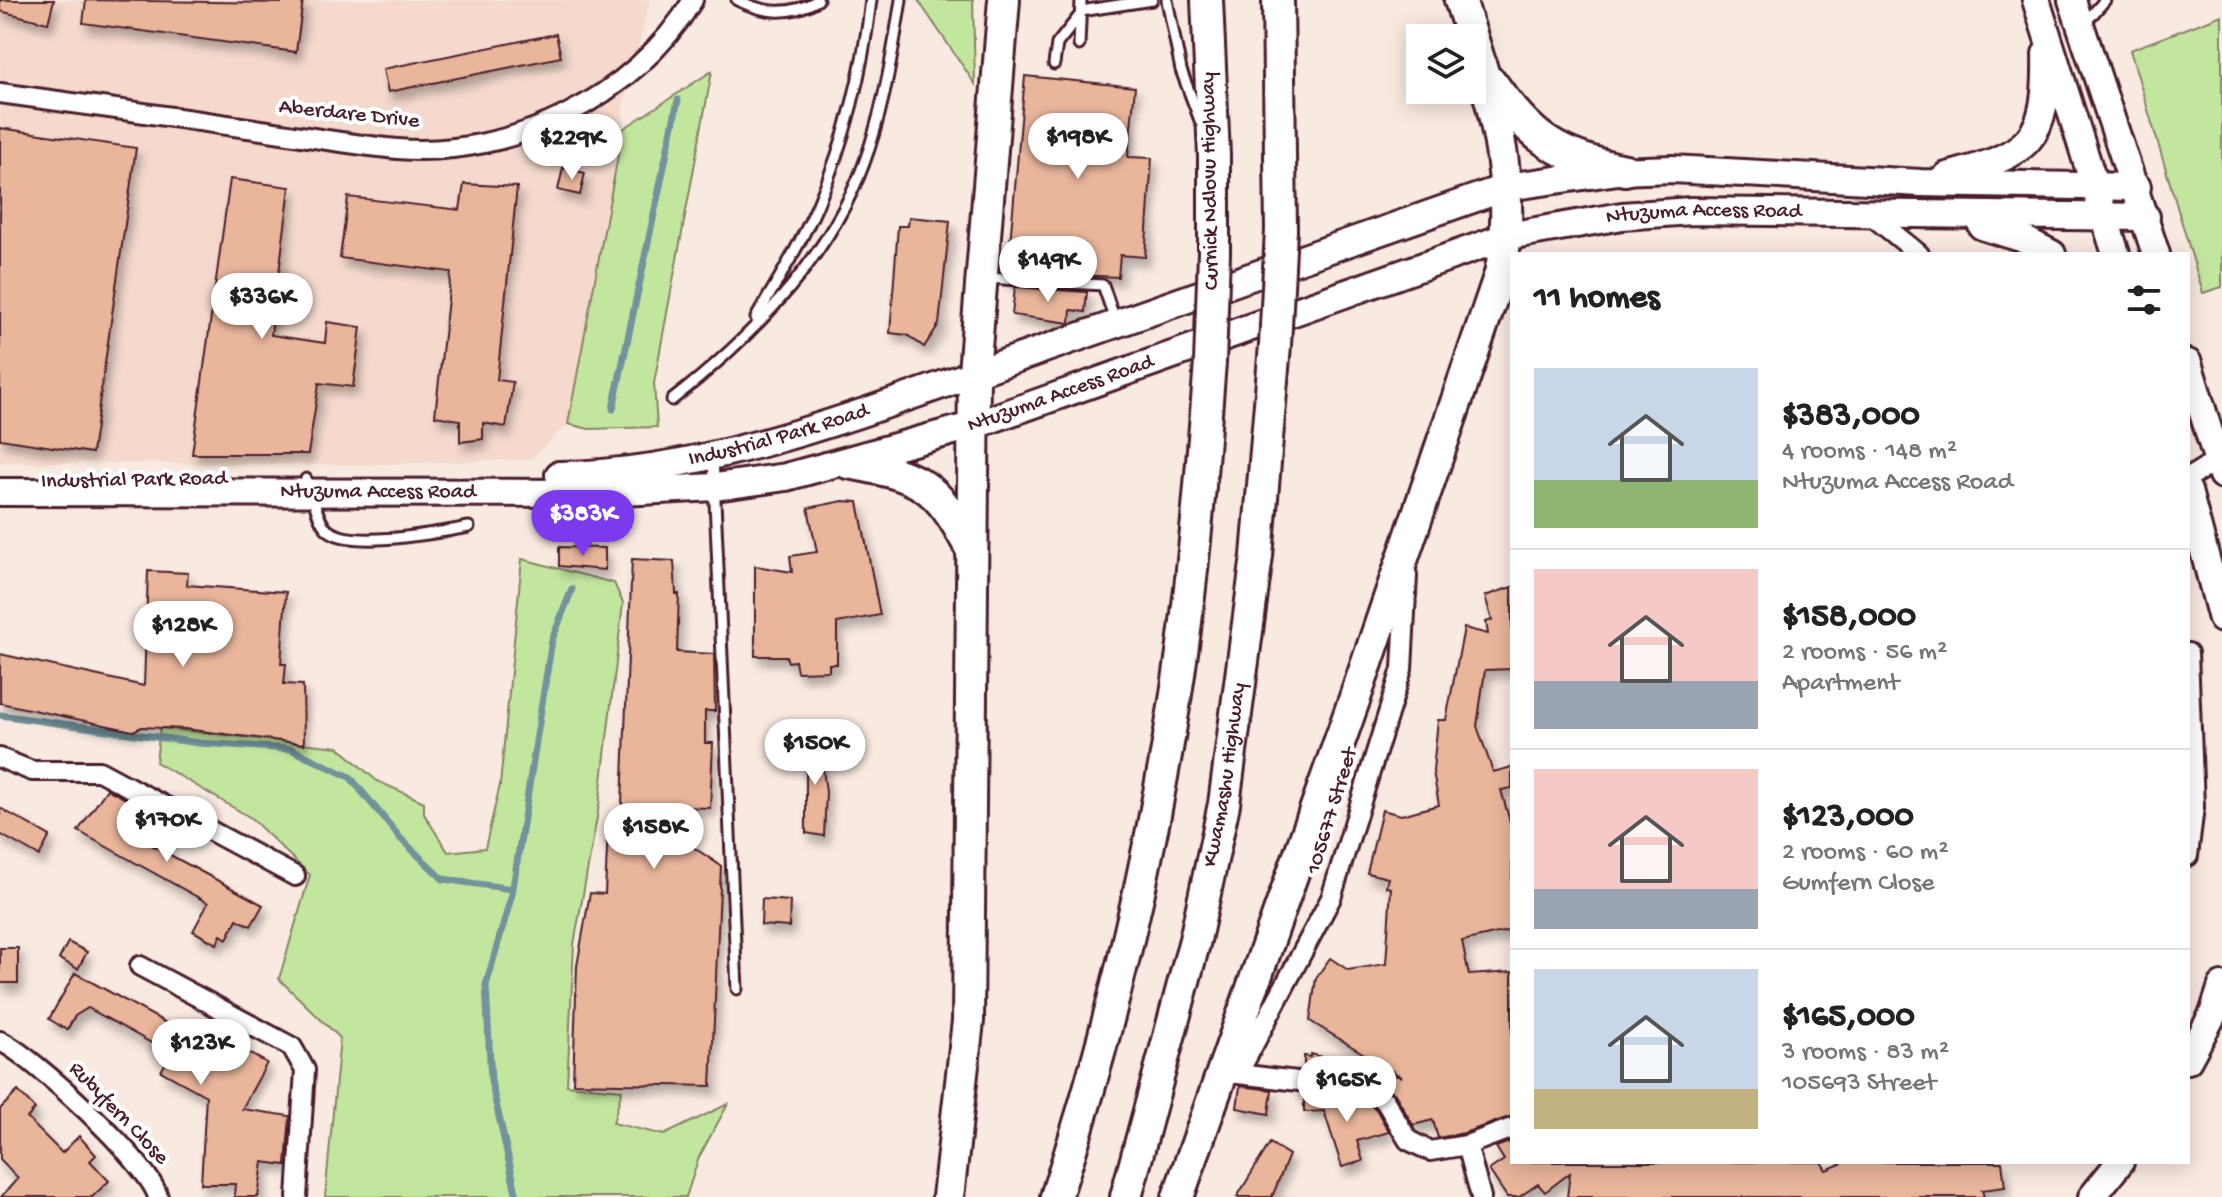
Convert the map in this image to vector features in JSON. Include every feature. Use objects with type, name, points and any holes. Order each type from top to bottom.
[{"type":"main road","points":[[948,1197],[968,1021],[974,373],[1004,0]]},
{"type":"main road","name":"Curnick Ndlovu Highway","points":[[1056,1197],[1118,980],[1171,727],[1199,514],[1214,253],[1214,156],[1207,0]]},
{"type":"main road","name":"Kwamashu Highway","points":[[1126,1197],[1195,940],[1224,804],[1255,572],[1269,444],[1281,230],[1278,0]]},
{"type":"main road","points":[[1460,0],[1468,24]]},
{"type":"main road","points":[[1486,74],[1517,119],[1541,140],[1587,163],[1625,170]]},
{"type":"main road","points":[[1178,1197],[1230,1073],[1490,307],[1508,236],[1507,187],[1486,87]]},
{"type":"main road","points":[[848,463],[900,473],[940,496],[972,551]]},
{"type":"street","name":"Aberdare Drive","points":[[0,93],[400,149],[472,146],[529,131],[603,93],[637,66],[681,19],[693,0]]},
{"type":"street","points":[[2036,0],[2115,252]]},
{"type":"street","points":[[2072,0],[2137,187],[2155,252]]},
{"type":"street","points":[[1921,183],[2001,159],[2036,132],[2048,96],[2046,28]]},
{"type":"street","name":"Ntuzuma Access Road","points":[[974,373],[1507,187],[1625,170],[1672,169],[1921,183],[2137,187]]},
{"type":"street","name":"Ntuzuma Access Road","points":[[0,492],[309,485],[604,493],[715,487],[848,463],[975,425],[1508,236],[1622,216],[1691,211],[2105,219],[2146,217]]},
{"type":"street","points":[[1871,215],[1917,252]]},
{"type":"street","points":[[1940,216],[1998,230],[2048,252]]},
{"type":"street","points":[[2190,369],[2221,464],[2190,477]]},
{"type":"street","name":"Industrial Park Road","points":[[0,482],[309,485],[589,475],[713,455],[836,420],[974,373]]},
{"type":"street","points":[[2190,499],[2222,619]]},
{"type":"street","name":"105677 Street","points":[[1230,1073],[1331,898],[1402,669],[1408,542]]},
{"type":"street","points":[[2190,704],[2194,807],[2190,840]]},
{"type":"street","points":[[0,758],[32,771],[99,771],[295,876]]},
{"type":"street","points":[[140,966],[292,1047],[298,1054],[305,1070],[297,1197]]},
{"type":"street","points":[[2190,1057],[2218,1016],[2222,986]]},
{"type":"street","name":"Rubyfern Close","points":[[0,1041],[29,1057],[137,1163],[158,1197]]},
{"type":"street","points":[[1230,1073],[1367,1089],[1385,1101],[1400,1130],[1418,1148],[1430,1151],[1467,1145],[1510,1129]]},
{"type":"street","points":[[1467,1145],[1481,1197]]},
{"type":"street","points":[[2092,1197],[2118,1164]]},
{"type":"lane","points":[[737,0],[774,11],[797,12],[818,0]]},
{"type":"lane","points":[[750,328],[818,205],[852,102],[866,45],[871,0]]},
{"type":"lane","points":[[672,400],[795,285],[844,208],[872,138],[890,72],[901,0]]},
{"type":"lane","points":[[1054,64],[1057,44],[1081,9],[1152,0]]},
{"type":"lane","points":[[1167,0],[1181,70],[1214,156]]},
{"type":"lane","points":[[2081,27],[2105,0]]},
{"type":"lane","points":[[1079,45],[1081,9]]},
{"type":"lane","points":[[984,278],[1103,285],[1116,323]]},
{"type":"lane","points":[[713,455],[737,989]]},
{"type":"lane","points":[[309,485],[322,521],[328,530],[340,535],[392,540],[469,527]]},
{"type":"shaded area","points":[[0,0],[650,0],[623,107],[623,129],[568,424],[530,459],[355,465],[0,462]]},
{"type":"green space","points":[[918,0],[973,0],[975,84]]},
{"type":"green space","points":[[2222,15],[2222,287],[2203,293],[2130,50]]},
{"type":"green space","points":[[712,71],[654,383],[657,427],[589,429],[568,424],[623,129]]},
{"type":"green space","points":[[522,559],[614,583],[623,603],[599,806],[574,944],[567,1085],[622,1090],[613,1123],[664,1135],[728,1104],[699,1157],[686,1197],[325,1197],[340,1038],[279,979],[310,875],[251,818],[156,762],[160,728],[338,747],[377,781],[424,802],[424,814],[448,852],[485,848],[500,785]]},
{"type":"building","points":[[0,0],[54,0],[48,23],[0,11]]},
{"type":"building","points":[[86,0],[281,3],[282,0],[303,0],[296,52],[83,23]]},
{"type":"building","points":[[556,34],[561,57],[388,92],[383,69]]},
{"type":"building","points":[[1025,76],[1135,87],[1128,157],[1152,158],[1145,257],[1120,255],[1118,277],[1016,272],[1017,267],[1008,266]]},
{"type":"building","points":[[0,128],[136,148],[92,453],[0,439]]},
{"type":"building","points":[[563,168],[585,173],[580,195],[558,190]]},
{"type":"building","points":[[230,179],[290,187],[271,335],[325,343],[327,322],[361,327],[353,387],[319,383],[308,454],[192,454]]},
{"type":"building","points":[[464,184],[517,187],[497,380],[513,382],[506,427],[483,423],[483,439],[460,442],[460,420],[435,416],[451,272],[340,258],[348,197],[460,210]]},
{"type":"building","points":[[909,217],[950,221],[939,324],[924,347],[907,335],[890,333],[898,226],[908,226]]},
{"type":"building","points":[[1015,287],[1087,292],[1085,312],[1071,310],[1070,323],[1012,315]]},
{"type":"building","points":[[843,501],[858,502],[880,615],[837,623],[837,664],[829,664],[829,671],[797,672],[795,661],[788,662],[786,656],[755,656],[755,566],[792,572],[790,556],[817,552],[808,508]]},
{"type":"building","points":[[559,547],[605,548],[605,570],[559,566]]},
{"type":"building","points":[[632,559],[674,561],[676,594],[679,594],[677,652],[714,654],[715,711],[705,711],[705,743],[713,743],[710,808],[682,807],[680,838],[721,866],[711,1086],[573,1083],[577,966],[590,893],[605,894],[608,828],[621,828]]},
{"type":"building","points":[[148,571],[188,573],[187,585],[286,592],[281,664],[286,664],[284,684],[303,685],[304,744],[185,729],[142,727],[133,731],[0,703],[0,654],[144,686]]},
{"type":"building","points":[[1510,588],[1510,669],[1485,670],[1477,726],[1493,772],[1510,768],[1510,788],[1501,790],[1510,822],[1510,930],[1462,941],[1469,975],[1510,972],[1510,1117],[1464,1133],[1438,1138],[1433,1120],[1413,1125],[1395,1094],[1374,1079],[1304,1070],[1304,1056],[1311,1057],[1311,1054],[1402,1077],[1310,1021],[1316,978],[1330,958],[1348,970],[1386,964],[1391,888],[1386,887],[1388,878],[1367,873],[1382,810],[1401,815],[1439,805],[1433,771],[1438,720],[1446,720],[1464,628],[1488,634],[1486,622],[1492,620],[1485,596]]},
{"type":"building","points":[[818,733],[826,792],[824,836],[806,833],[806,734]]},
{"type":"building","points":[[107,789],[162,818],[148,843],[263,905],[251,926],[237,919],[227,939],[221,935],[217,944],[193,931],[208,903],[78,831]]},
{"type":"building","points":[[0,808],[50,836],[39,856],[0,834]]},
{"type":"building","points":[[762,899],[790,901],[789,927],[761,925]]},
{"type":"building","points":[[68,942],[87,952],[78,969],[59,959]]},
{"type":"building","points":[[0,948],[18,948],[18,983],[0,983]]},
{"type":"building","points":[[75,973],[190,1036],[196,1024],[267,1063],[242,1109],[290,1116],[286,1165],[263,1162],[258,1197],[234,1197],[235,1184],[201,1184],[206,1096],[161,1071],[171,1054],[88,1008],[75,1016],[67,1030],[49,1019]]},
{"type":"building","points":[[1240,1086],[1272,1090],[1269,1114],[1237,1108]]},
{"type":"building","points":[[18,1091],[35,1109],[27,1118],[62,1153],[79,1136],[96,1155],[90,1161],[109,1181],[92,1197],[1,1197],[18,1178],[0,1159],[0,1109]]},
{"type":"building","points":[[1304,1094],[1363,1101],[1376,1109],[1389,1132],[1357,1141],[1363,1161],[1342,1167],[1324,1111],[1304,1112]]},
{"type":"building","points":[[1510,1142],[1510,1164],[1822,1164],[1826,1170],[1840,1164],[2002,1164],[2005,1187],[1982,1190],[1984,1197],[1567,1197],[1570,1173],[1545,1192],[1538,1184],[1519,1197],[1507,1197],[1489,1170],[1504,1160],[1496,1147]]},
{"type":"building","points":[[1270,1143],[1289,1155],[1272,1197],[1237,1197]]},
{"type":"waterway","points":[[613,409],[678,100]]},
{"type":"waterway","points":[[517,1197],[491,1081],[486,985],[512,894],[552,640],[572,589]]},
{"type":"waterway","points":[[0,715],[199,743],[291,749],[350,777],[401,839],[443,879],[512,889]]}]
